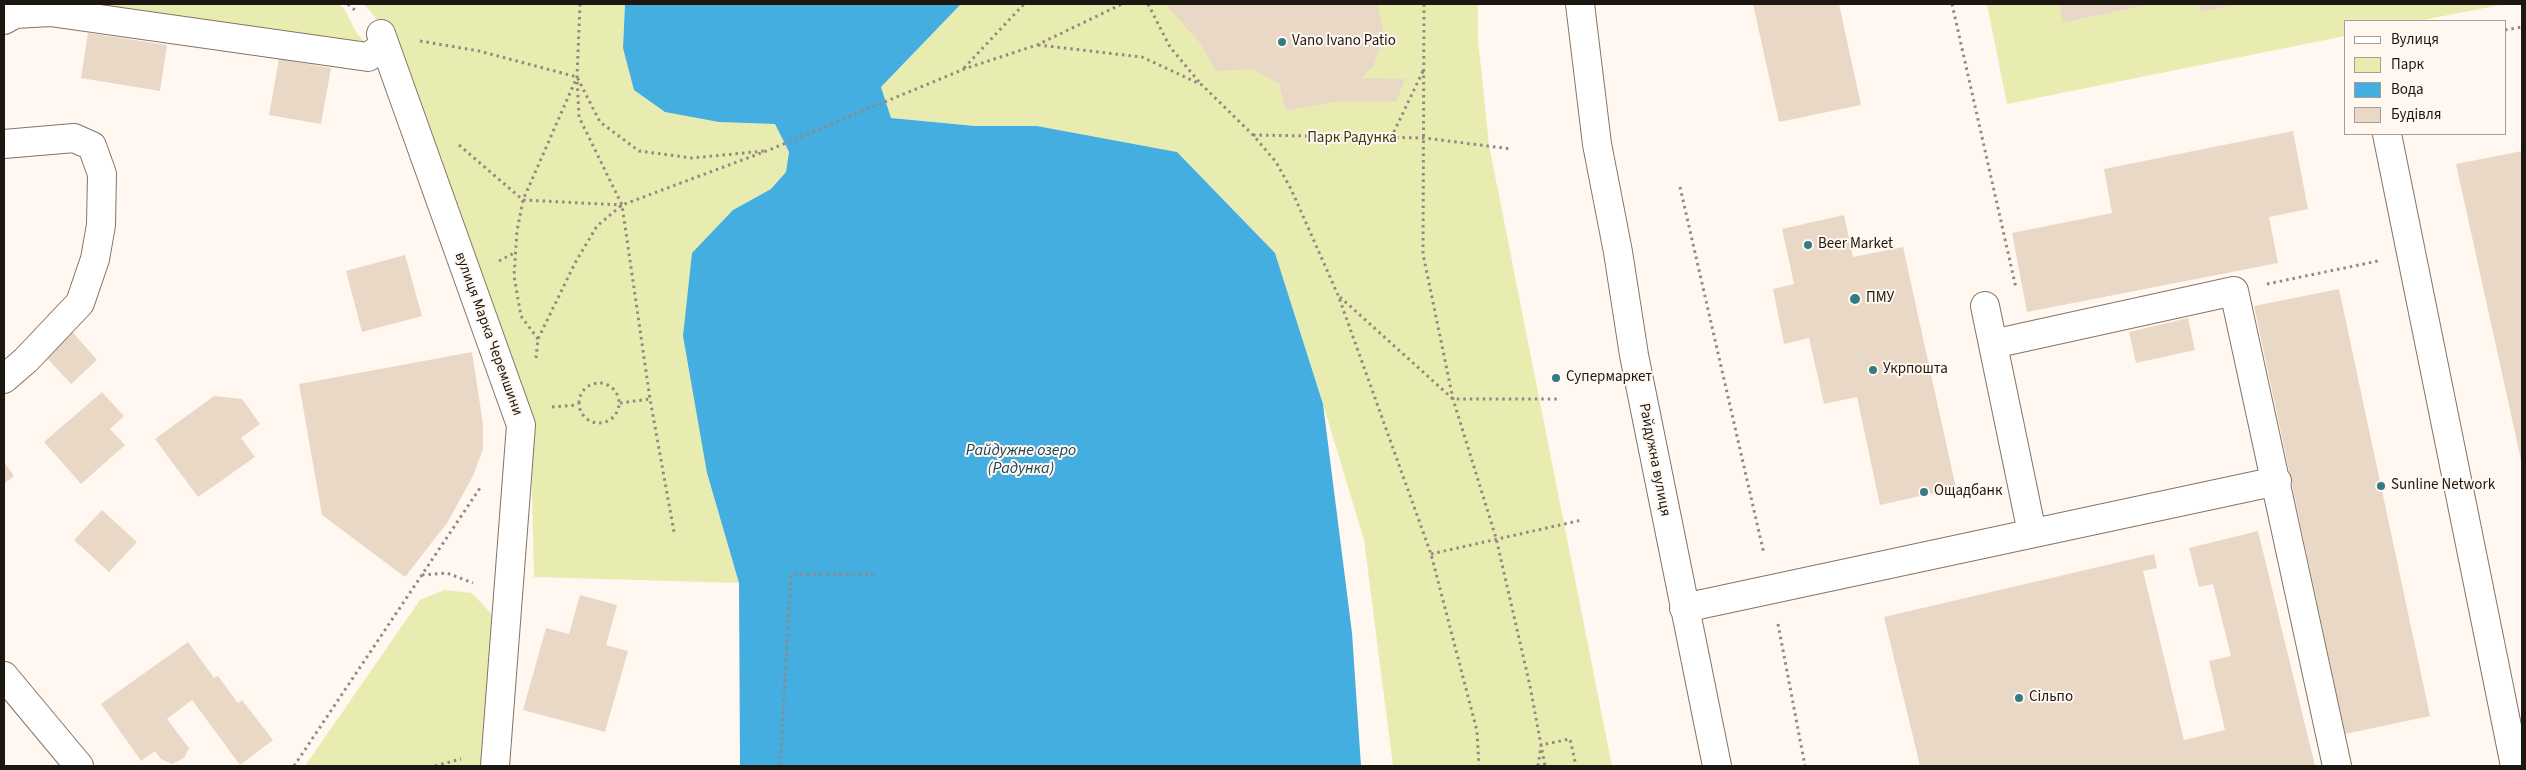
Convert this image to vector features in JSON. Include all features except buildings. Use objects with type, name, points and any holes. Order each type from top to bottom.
[{"type":"street","name":"Райдужна вулиця","points":[[1580,4],[1597,144],[1618,252],[1638,374],[1717,766]]},
{"type":"street","points":[[4,20],[15,14],[50,12],[368,57],[383,39]]},
{"type":"street","name":"вулиця Марка Черемшини","points":[[383,39],[521,425],[495,766]]},
{"type":"street","points":[[2387,135],[2514,766]]},
{"type":"street","points":[[4,144],[74,138],[92,146],[102,174],[101,225],[95,259],[80,303],[26,360],[4,379]]},
{"type":"street","points":[[1993,344],[2234,290],[2277,480],[2337,766]]},
{"type":"street","points":[[1985,306],[2032,533]]},
{"type":"street","points":[[1684,608],[2277,480]]},
{"type":"street","points":[[4,676],[79,766]]},
{"type":"path","points":[[580,4],[579,116],[622,205],[650,400],[674,532]]},
{"type":"path","points":[[964,69],[1024,4]]},
{"type":"path","points":[[454,140],[523,200],[622,205],[770,150],[964,69],[1037,45],[1122,4]]},
{"type":"path","points":[[1148,4],[1170,47],[1202,85],[1253,135],[1276,162],[1291,189],[1338,295],[1431,554],[1477,731],[1479,766]]},
{"type":"path","points":[[1424,4],[1425,138],[1423,254],[1453,400],[1496,538],[1545,766]]},
{"type":"path","points":[[1952,4],[2018,299],[1985,306]]},
{"type":"path","points":[[2506,30],[2522,27]]},
{"type":"path","points":[[383,39],[479,51],[578,77],[600,122],[639,151],[692,158],[770,150]]},
{"type":"path","points":[[1037,45],[1142,57],[1202,85]]},
{"type":"path","points":[[1391,138],[1424,69]]},
{"type":"path","points":[[538,339],[521,316],[514,276],[517,231],[523,200],[578,77]]},
{"type":"path","points":[[1253,135],[1425,138],[1511,149]]},
{"type":"path","points":[[1680,187],[1772,590],[1805,766]]},
{"type":"path","points":[[2234,290],[2411,254]]},
{"type":"path","points":[[1338,295],[1453,400],[1560,399]]},
{"type":"path","points":[[603,382],[611,386],[618,394],[620,403],[617,413],[610,420],[600,423],[590,421],[582,415],[578,405],[580,396],[585,388],[593,383],[603,382]]},
{"type":"path","points":[[620,403],[650,400]]},
{"type":"path","points":[[294,766],[484,481]]},
{"type":"path","points":[[1431,554],[1582,520]]},
{"type":"path","points":[[421,576],[447,573],[478,585],[507,613]]},
{"type":"path","points":[[780,766],[791,574],[878,575]]},
{"type":"path","points":[[1541,745],[1570,739],[1576,766]]},
{"type":"path","points":[[1538,766],[1541,745]]},
{"type":"green space","points":[[76,4],[339,4],[345,10],[356,32],[367,45]]},
{"type":"green space","points":[[364,4],[625,4],[623,48],[719,122],[775,124],[789,152],[786,172],[771,189],[733,210],[707,473],[739,583],[534,577],[530,413],[395,40]]},
{"type":"green space","name":"Парк Радунка","points":[[961,4],[1478,4],[1478,39],[1489,145],[1612,766],[1393,766],[1364,540],[1275,253],[1177,152],[1037,126],[975,126],[891,118],[881,87]]},
{"type":"green space","points":[[1987,4],[2059,4],[2064,23],[2151,4],[2199,4],[2201,11],[2237,4],[2505,4],[2423,20],[2344,20],[2344,36],[2007,104]]},
{"type":"green space","points":[[444,590],[472,593],[496,619],[484,766],[305,766],[420,600]]},
{"type":"water","name":"Райдужне озеро (Радунка)","points":[[625,4],[961,4],[881,87],[891,118],[975,126],[1037,126],[1177,152],[1275,253],[1323,404],[1352,633],[1361,766],[740,766],[739,583],[707,473],[683,336],[692,253],[733,210],[771,189],[786,172],[789,152],[775,124],[719,122],[665,112],[634,90],[623,48]]},
{"type":"place","name":"Vano Ivano Patio","points":[[1282,42]]},
{"type":"place","name":"Beer Market","points":[[1808,245]]},
{"type":"place","name":"ПМУ","points":[[1855,299]]},
{"type":"place","name":"Укрпошта","points":[[1873,370]]},
{"type":"place","name":"Супермаркет","points":[[1556,378]]},
{"type":"place","name":"Sunline Network","points":[[2381,486]]},
{"type":"place","name":"Ощадбанк","points":[[1924,492]]},
{"type":"place","name":"Сільпо","points":[[2019,698]]}]
